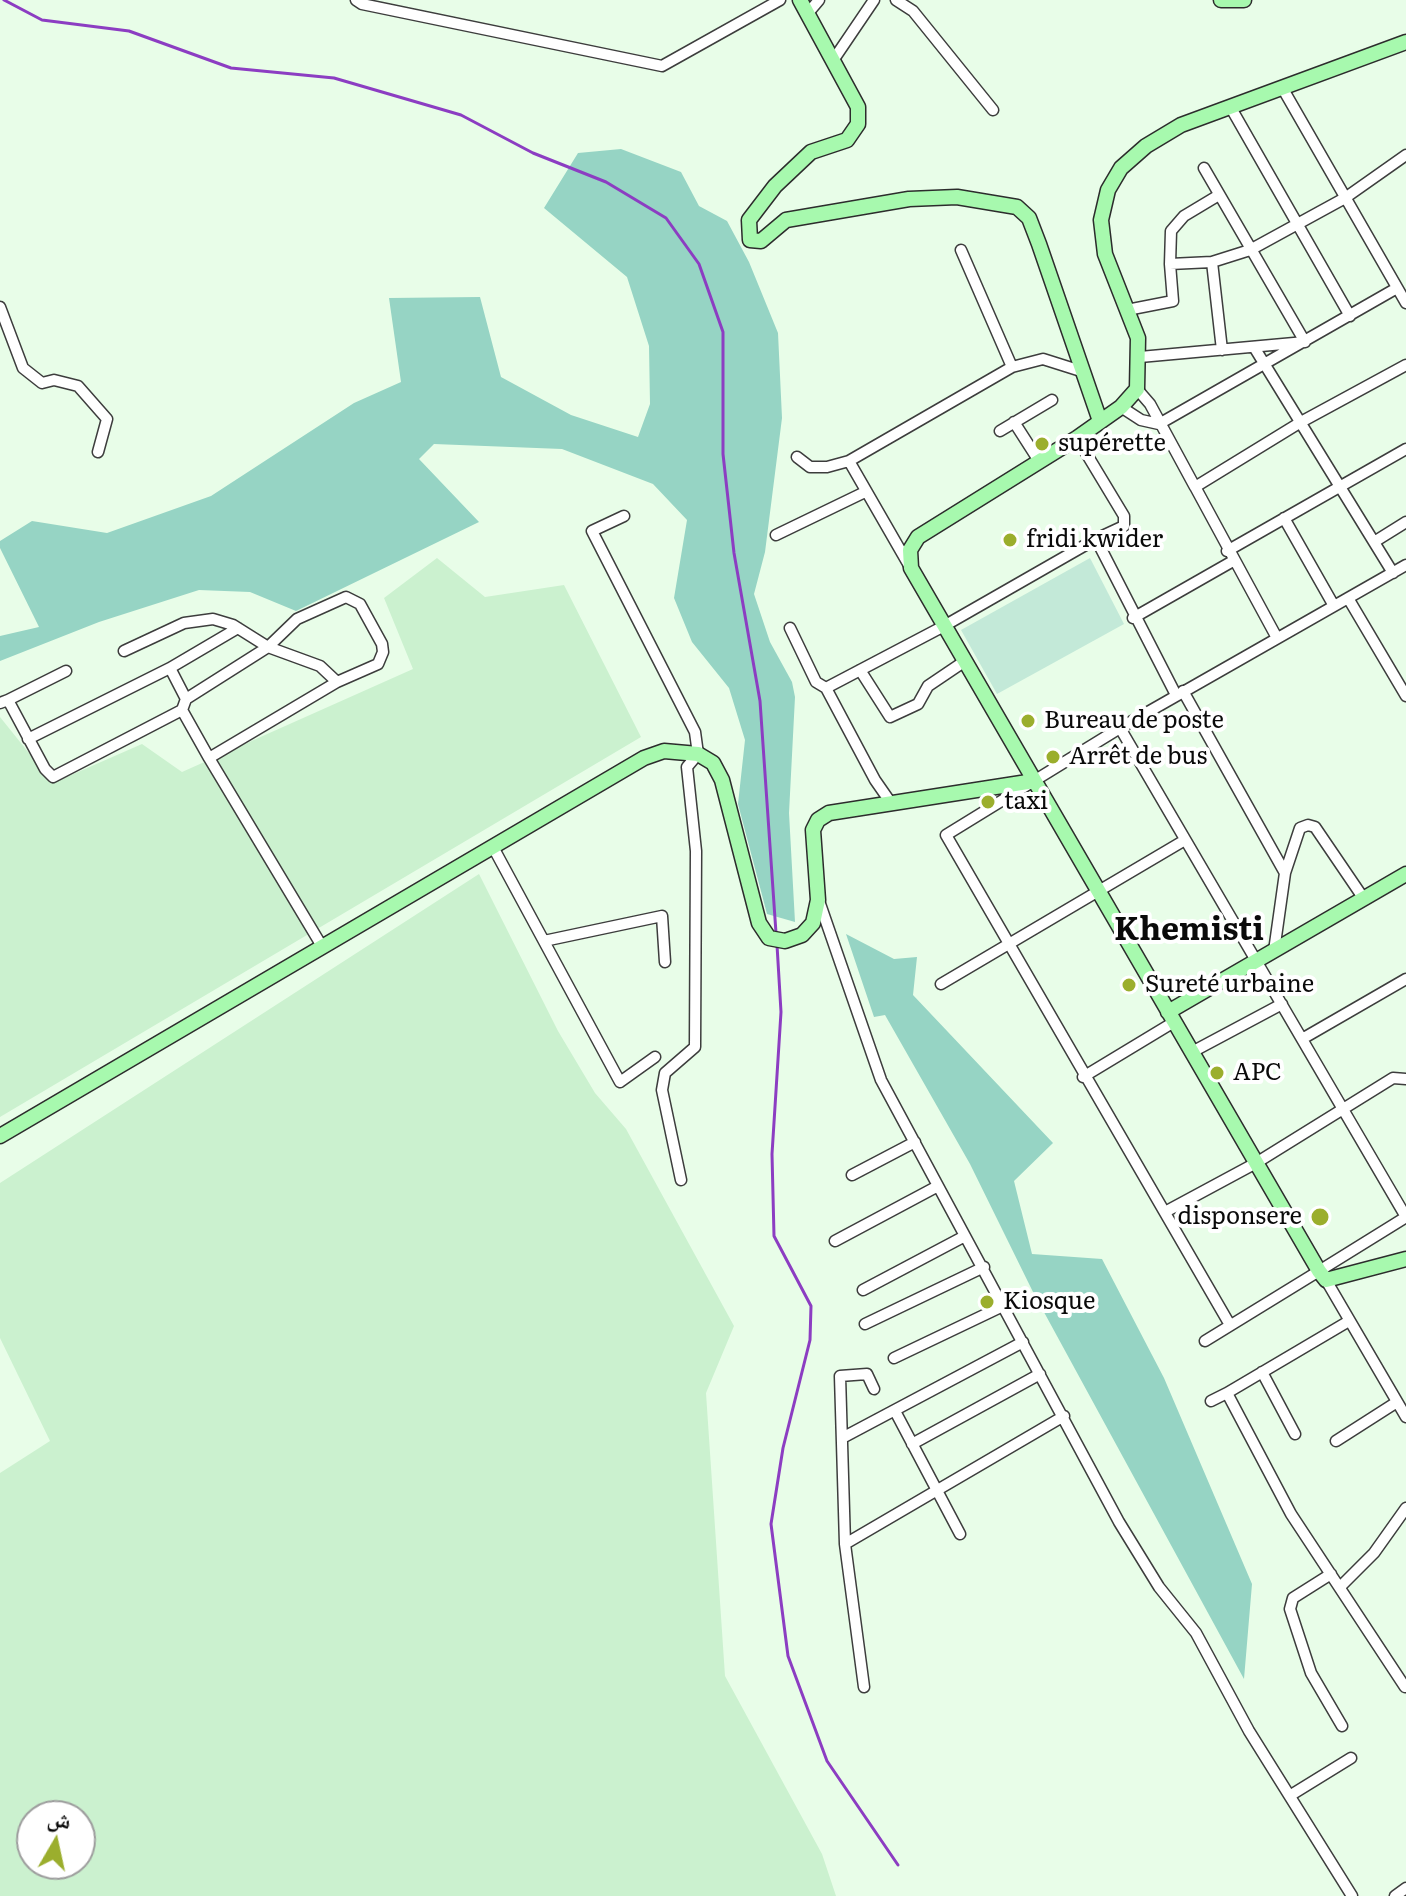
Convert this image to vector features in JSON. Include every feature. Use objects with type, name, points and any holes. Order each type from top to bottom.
[{"type":"street","points":[[356,0],[423,17],[662,66],[780,0]]},
{"type":"street","points":[[819,0],[804,7],[858,107],[854,133],[840,142],[820,146],[798,161],[754,209],[747,229],[750,240],[761,241],[786,220],[909,199],[957,197],[1017,207],[1029,218],[1100,421]]},
{"type":"street","points":[[834,59],[874,0]]},
{"type":"street","points":[[896,0],[913,11],[993,110]]},
{"type":"street","points":[[1221,0],[1244,0]]},
{"type":"street","points":[[911,568],[910,550],[918,537],[1077,438],[1121,407],[1137,389],[1138,338],[1105,254],[1101,220],[1108,190],[1121,168],[1146,146],[1181,125],[1406,42]]},
{"type":"street","points":[[1283,89],[1406,303]]},
{"type":"street","points":[[1231,108],[1350,316]]},
{"type":"street","points":[[1170,264],[1212,262],[1250,250],[1345,198],[1406,155]]},
{"type":"street","points":[[1204,168],[1305,342]]},
{"type":"street","points":[[1127,310],[1173,301],[1171,231],[1184,216],[1219,195]]},
{"type":"street","points":[[961,250],[1012,367]]},
{"type":"street","points":[[1212,262],[1222,350]]},
{"type":"street","points":[[1121,407],[1141,420],[1159,424],[1397,288]]},
{"type":"street","points":[[0,307],[23,368],[42,383],[54,380],[78,386],[107,419],[98,452]]},
{"type":"street","points":[[1140,357],[1305,342]]},
{"type":"street","points":[[1254,347],[1393,573]]},
{"type":"street","points":[[797,457],[810,467],[827,467],[849,461],[1012,367],[1043,359],[1081,371]]},
{"type":"street","points":[[1192,481],[1195,487],[1301,422],[1406,365]]},
{"type":"street","points":[[1137,389],[1192,481],[1277,638]]},
{"type":"street","points":[[1000,431],[1052,400]]},
{"type":"street","points":[[1014,422],[1039,461]]},
{"type":"street","points":[[826,688],[1124,526],[1124,516],[1077,438]]},
{"type":"street","points":[[1133,618],[1284,518],[1406,449]]},
{"type":"street","points":[[849,461],[1406,1417]]},
{"type":"street","points":[[776,535],[865,492]]},
{"type":"street","points":[[624,516],[592,531],[695,732],[698,754],[687,767],[696,851],[695,1047],[665,1073],[662,1090],[681,1180]]},
{"type":"street","points":[[1284,518],[1334,606]]},
{"type":"street","points":[[1374,542],[1406,522]]},
{"type":"street","points":[[1096,539],[1133,618],[1285,873]]},
{"type":"street","points":[[1230,1325],[1083,1077],[946,835],[1120,728],[1406,565]]},
{"type":"street","points":[[1348,598],[1406,696]]},
{"type":"street","points":[[66,671],[4,702],[49,774],[59,776],[182,710],[186,699],[268,647],[297,619],[333,601],[352,599],[360,604],[382,644],[381,659],[368,671],[337,682],[209,758]]},
{"type":"street","points":[[124,651],[184,623],[203,619],[238,628],[268,647],[320,666],[337,682]]},
{"type":"street","points":[[28,739],[170,668],[238,628]]},
{"type":"street","points":[[790,628],[816,682],[826,688],[875,780],[891,803]]},
{"type":"street","points":[[860,670],[890,717],[918,704],[928,686],[965,661]]},
{"type":"street","points":[[170,668],[186,699]]},
{"type":"street","points":[[182,710],[323,948]]},
{"type":"street","points":[[1120,728],[1406,1216],[1322,1275],[1205,1341]]},
{"type":"street","points":[[0,1136],[644,758],[664,751],[698,754],[713,763],[722,780],[759,923],[769,938],[785,941],[802,935],[813,923],[818,900]]},
{"type":"street","points":[[1034,781],[829,813],[818,820],[813,830],[818,900],[881,1080],[1119,1522],[1159,1587],[1196,1633],[1249,1731],[1352,1896]]},
{"type":"street","points":[[1274,951],[1285,873],[1296,833],[1308,825],[1323,838],[1364,899]]},
{"type":"street","points":[[941,984],[1185,840]]},
{"type":"street","points":[[493,847],[620,1082],[655,1057]]},
{"type":"street","points":[[1083,1077],[1256,961],[1406,874]]},
{"type":"street","points":[[544,941],[662,916],[665,962]]},
{"type":"street","points":[[1302,1039],[1406,979]]},
{"type":"street","points":[[1192,1052],[1282,1004]]},
{"type":"street","points":[[1165,1212],[1256,1163],[1393,1078],[1406,1079]]},
{"type":"street","points":[[852,1175],[915,1142]]},
{"type":"street","points":[[835,1241],[938,1186]]},
{"type":"street","points":[[863,1290],[965,1236]]},
{"type":"street","points":[[1322,1275],[1406,1259]]},
{"type":"street","points":[[865,1324],[984,1267]]},
{"type":"street","points":[[894,1358],[1003,1306]]},
{"type":"street","points":[[1211,1401],[1349,1321]]},
{"type":"street","points":[[844,1437],[1023,1342]]},
{"type":"street","points":[[1262,1372],[1295,1434]]},
{"type":"street","points":[[864,1687],[845,1544],[844,1437],[838,1399],[840,1376],[867,1374],[874,1389]]},
{"type":"street","points":[[912,1444],[1040,1374]]},
{"type":"street","points":[[1227,1393],[1273,1483],[1405,1687]]},
{"type":"street","points":[[1336,1441],[1397,1402]]},
{"type":"street","points":[[895,1411],[960,1534]]},
{"type":"street","points":[[845,1544],[1064,1416]]},
{"type":"street","points":[[1340,1587],[1374,1553],[1406,1508]]},
{"type":"street","points":[[1331,1574],[1293,1598],[1290,1609],[1311,1673],[1342,1726]]},
{"type":"street","points":[[1291,1795],[1351,1758]]},
{"type":"street","points":[[1395,1896],[1406,1888]]},
{"type":"green space","points":[[437,558],[485,597],[564,585],[641,737],[0,1117],[0,717],[53,783],[142,744],[182,772],[413,669],[384,598]]},
{"type":"green space","points":[[1090,558],[1124,624],[997,694],[961,630]]},
{"type":"green space","points":[[479,874],[558,1031],[595,1093],[626,1129],[734,1326],[706,1393],[725,1676],[822,1854],[836,1896],[0,1896],[0,1473],[50,1441],[0,1338],[0,1183]]},
{"type":"shaded area","points":[[621,149],[681,172],[699,206],[727,221],[749,262],[778,333],[782,418],[765,552],[754,594],[770,642],[792,682],[795,697],[789,813],[795,922],[767,914],[738,804],[745,740],[729,688],[692,642],[674,598],[687,520],[653,484],[562,449],[434,444],[419,459],[479,522],[296,611],[250,592],[199,590],[99,622],[0,661],[0,636],[39,627],[0,548],[0,541],[32,521],[107,533],[211,496],[354,403],[401,382],[389,298],[480,297],[501,377],[571,415],[638,437],[650,404],[649,346],[627,277],[544,208],[578,153]]},
{"type":"shaded area","points":[[846,934],[894,959],[917,957],[913,995],[1053,1143],[1014,1181],[1032,1254],[1102,1259],[1164,1378],[1252,1584],[1244,1679],[1033,1292],[970,1164],[885,1015],[874,1017]]},
{"type":"waterway","points":[[4,0],[42,20],[129,31],[231,68],[334,78],[461,115],[533,153],[606,182],[666,218],[699,264],[723,332],[723,454],[734,553],[760,701],[776,933]]},
{"type":"waterway","points":[[777,945],[781,1012],[772,1154],[774,1236],[811,1306],[810,1340],[783,1448],[771,1524],[788,1656],[827,1761],[898,1865]]},
{"type":"place","name":"supérette","points":[[1042,444]]},
{"type":"place","name":"fridi kwider","points":[[1010,540]]},
{"type":"place","name":"Bureau de poste","points":[[1028,721]]},
{"type":"place","name":"Arrêt de bus","points":[[1053,757]]},
{"type":"place","name":"taxi","points":[[988,802]]},
{"type":"place","name":"Sureté urbaine","points":[[1129,985]]},
{"type":"place","name":"APC","points":[[1217,1073]]},
{"type":"place","name":"disponsere","points":[[1320,1217]]},
{"type":"place","name":"Kiosque","points":[[987,1302]]},
{"type":"district","name":"Khemisti","points":[[1189,931]]}]
